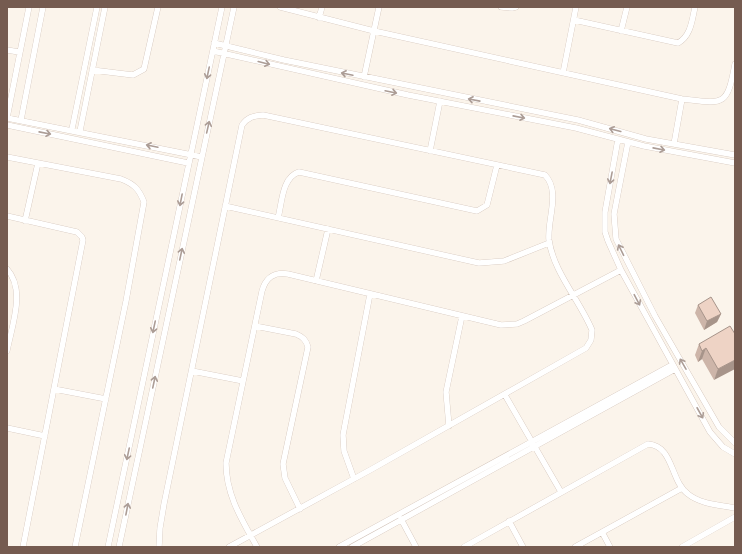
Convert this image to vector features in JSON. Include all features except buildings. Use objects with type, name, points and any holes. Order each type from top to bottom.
[{"type":"street","points":[[29,7],[7,118],[72,129],[202,157]]},
{"type":"street","points":[[21,120],[43,7]]},
{"type":"street","points":[[72,129],[97,7]]},
{"type":"street","points":[[80,131],[105,7]]},
{"type":"street","points":[[92,70],[133,75],[144,69],[158,7]]},
{"type":"street","points":[[108,547],[222,7]]},
{"type":"street","points":[[119,547],[234,7]]},
{"type":"street","points":[[280,7],[374,31],[563,73],[682,99],[713,103],[720,101],[729,93],[735,64]]},
{"type":"street","points":[[319,18],[322,7]]},
{"type":"street","points":[[364,77],[379,7]]},
{"type":"street","points":[[501,7],[516,7]]},
{"type":"street","points":[[563,73],[576,7]]},
{"type":"street","points":[[621,31],[627,7]]},
{"type":"street","points":[[574,20],[678,43],[684,40],[688,34],[695,7]]},
{"type":"street","points":[[214,43],[410,87],[578,120],[646,139],[735,156]]},
{"type":"street","points":[[7,50],[19,52]]},
{"type":"street","points":[[213,51],[408,95],[576,128],[644,146],[735,163]]},
{"type":"street","points":[[408,95],[410,87]]},
{"type":"street","points":[[674,144],[682,99]]},
{"type":"street","points":[[430,151],[440,101]]},
{"type":"street","points":[[159,547],[160,528],[164,504],[225,206],[242,125],[247,119],[254,116],[263,115],[545,175],[551,182],[554,190],[548,228],[549,243],[557,265],[592,330],[591,340],[586,348],[505,395],[229,547]]},
{"type":"street","points":[[7,125],[188,163]]},
{"type":"street","points":[[618,139],[604,222],[608,241],[621,270],[710,432],[723,447],[735,454]]},
{"type":"street","points":[[644,146],[646,139]]},
{"type":"street","points":[[628,142],[614,214],[614,231],[619,247],[719,427],[735,443]]},
{"type":"street","points":[[7,157],[121,179],[132,183],[140,191],[144,202],[76,547]]},
{"type":"street","points":[[25,220],[38,163]]},
{"type":"street","points":[[278,218],[286,183],[293,174],[299,172],[477,210],[487,205],[490,200],[497,165]]},
{"type":"street","points":[[225,206],[479,263],[504,261],[549,243]]},
{"type":"street","points":[[7,216],[77,232],[82,237],[77,275],[23,547]]},
{"type":"street","points":[[176,225],[187,227]]},
{"type":"street","points":[[316,281],[328,229]]},
{"type":"street","points":[[7,269],[13,276],[17,286],[17,297],[7,351]]},
{"type":"street","points":[[257,547],[233,502],[227,483],[226,463],[264,282],[271,276],[279,273],[501,325],[518,324],[621,270]]},
{"type":"street","points":[[354,479],[344,451],[344,435],[370,294]]},
{"type":"street","points":[[449,426],[446,392],[462,316]]},
{"type":"street","points":[[648,320],[656,316]]},
{"type":"street","points":[[255,326],[302,336],[308,347],[283,464],[285,478],[300,509]]},
{"type":"street","points":[[339,547],[674,367]]},
{"type":"street","points":[[192,371],[243,381]]},
{"type":"street","points":[[54,389],[106,399]]},
{"type":"street","points":[[505,395],[561,492]]},
{"type":"street","points":[[7,428],[45,436]]},
{"type":"street","points":[[352,547],[533,444]]},
{"type":"street","points":[[464,547],[648,444],[656,445],[663,449],[682,488],[693,498],[735,508]]},
{"type":"street","points":[[575,547],[682,488]]},
{"type":"street","points":[[682,547],[735,517]]},
{"type":"street","points":[[401,519],[416,547]]},
{"type":"street","points":[[509,521],[523,547]]},
{"type":"street","points":[[602,532],[610,547]]}]
